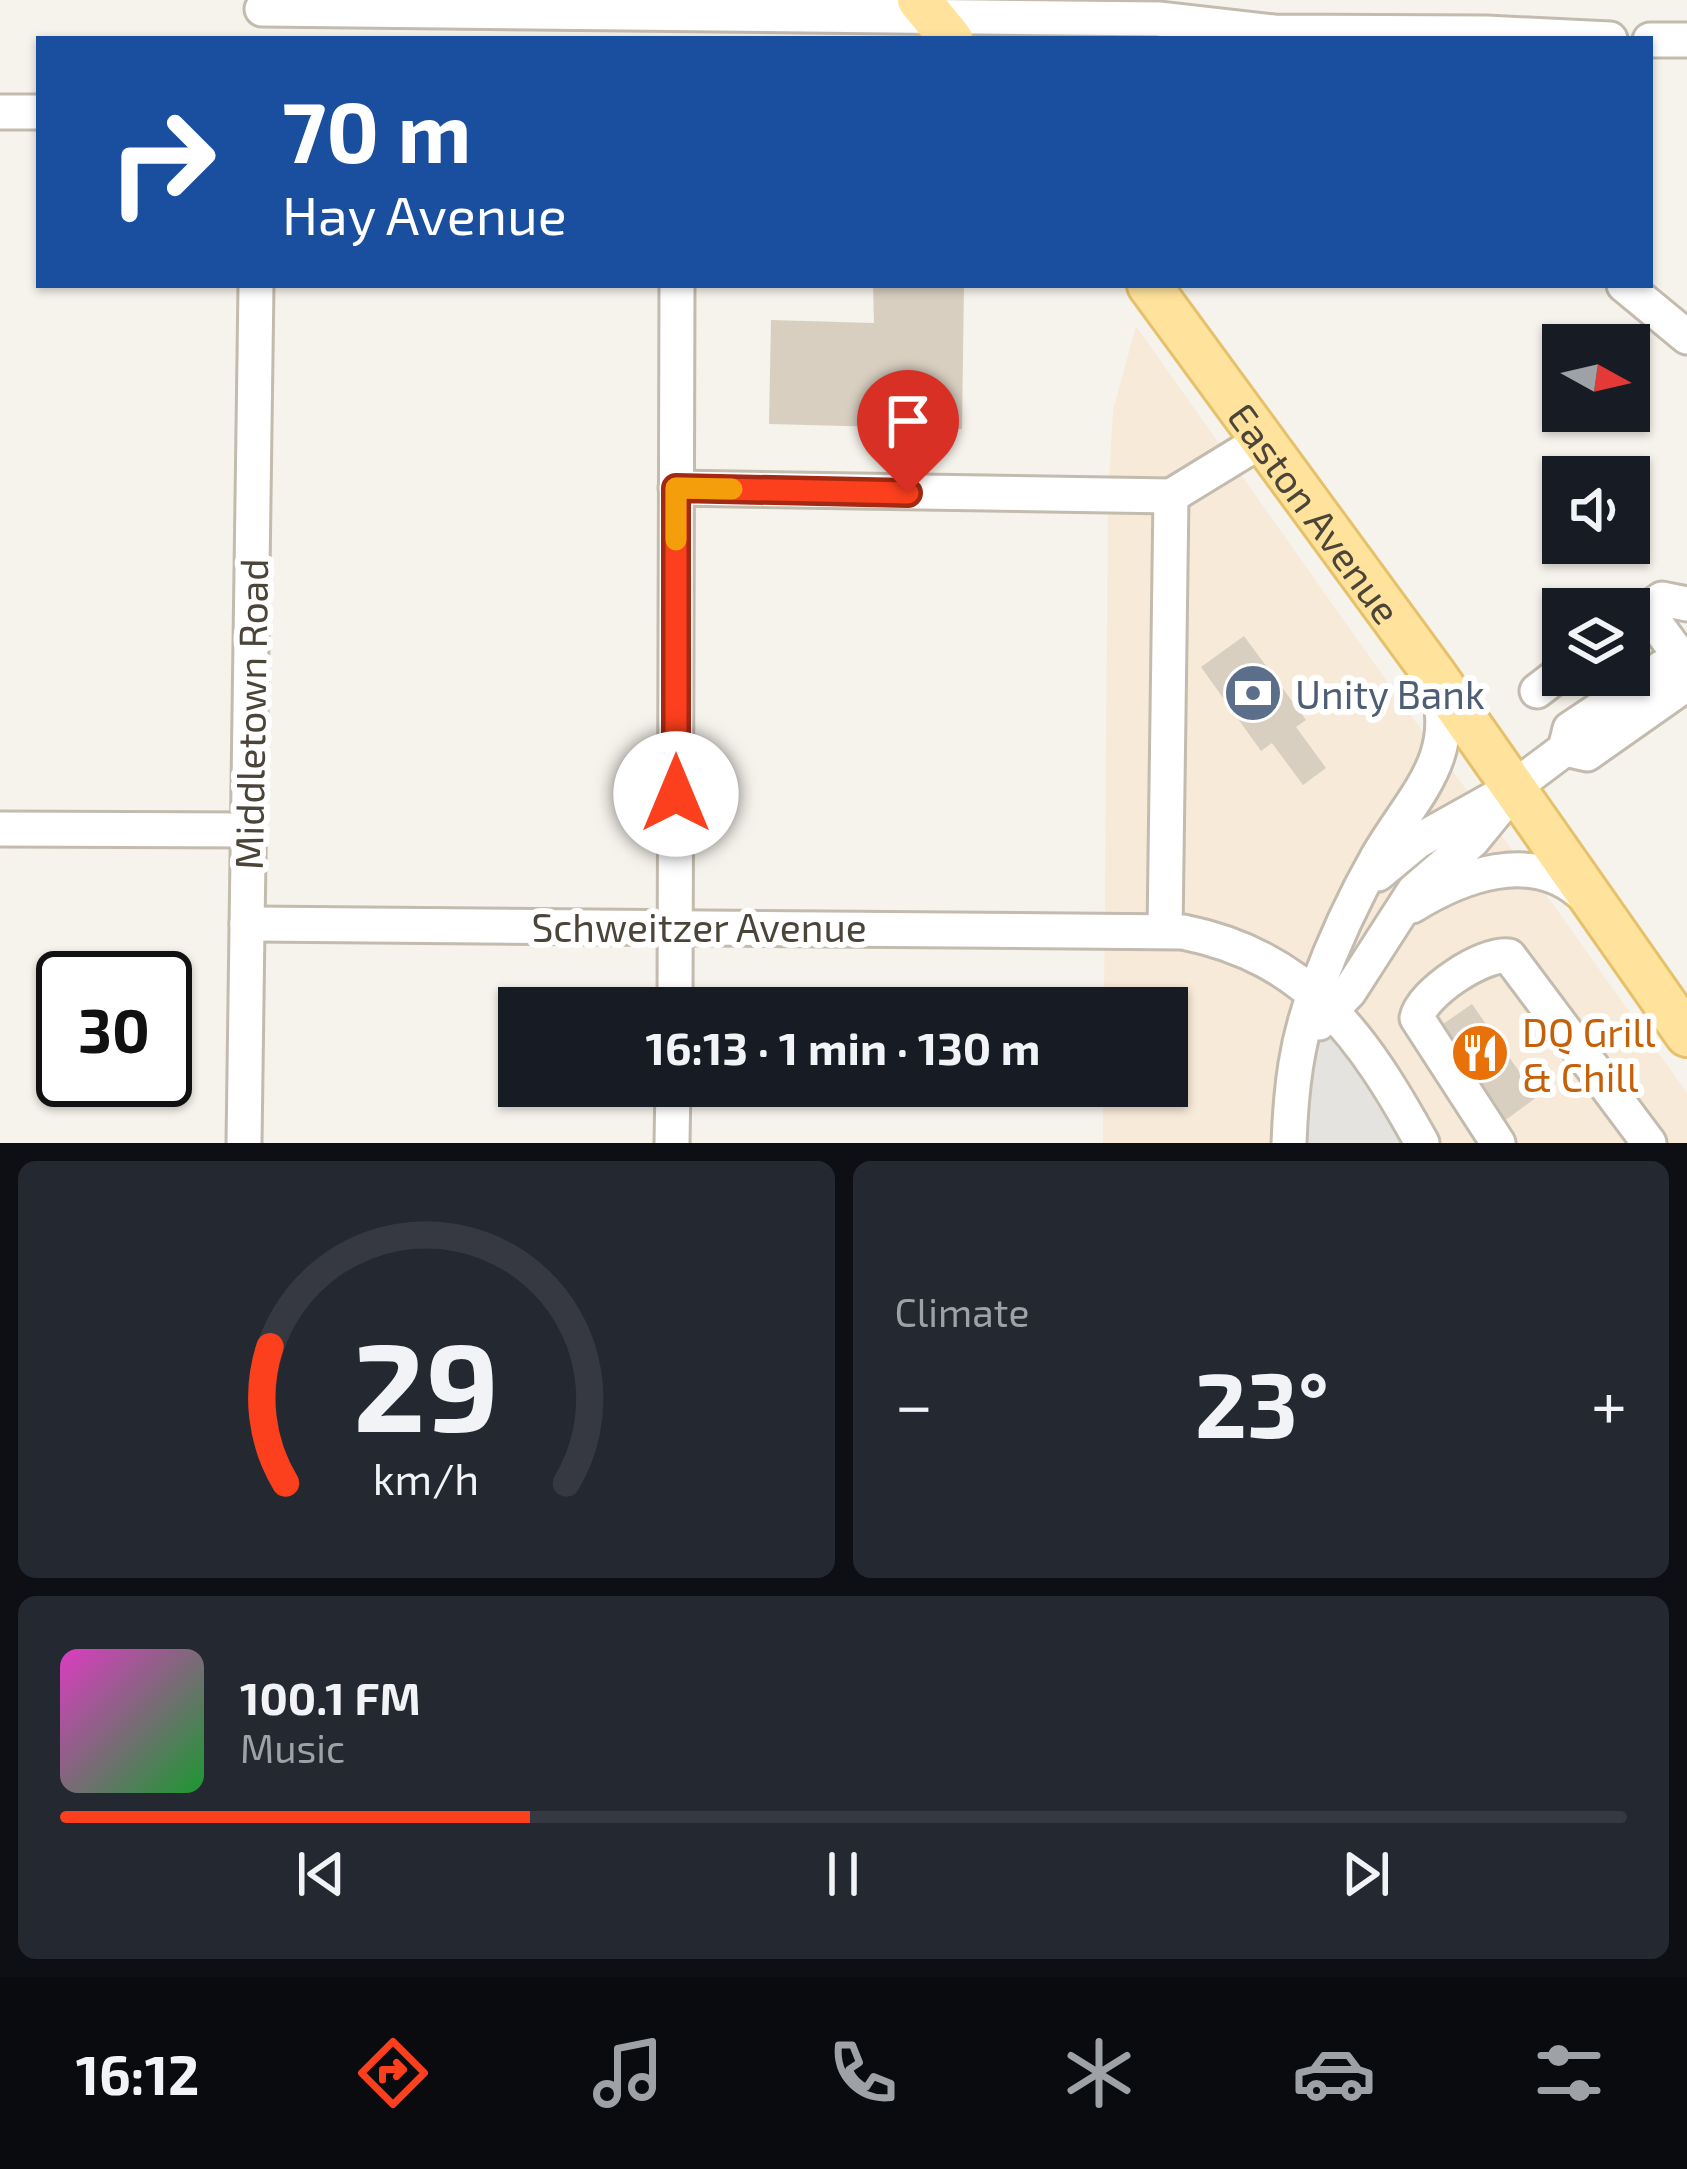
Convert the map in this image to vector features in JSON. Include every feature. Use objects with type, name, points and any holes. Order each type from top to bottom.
[{"type":"main road","name":"Easton Avenue","points":[[1151,288],[1433,674],[1687,1035]]},
{"type":"street","points":[[262,16],[678,28],[1152,9],[1274,32],[1487,16],[1569,36]]},
{"type":"street","points":[[1653,40],[1687,40]]},
{"type":"street","points":[[0,112],[36,112]]},
{"type":"street","name":"Middletown Road","points":[[244,1143],[256,288]]},
{"type":"street","points":[[675,987],[677,288]]},
{"type":"street","points":[[1628,288],[1687,337]]},
{"type":"street","points":[[676,488],[1171,496],[1264,439]]},
{"type":"street","points":[[1158,931],[1171,496]]},
{"type":"street","points":[[1650,608],[1662,599],[1687,604]]},
{"type":"street","points":[[1650,630],[1684,668]]},
{"type":"street","points":[[1354,903],[1387,866],[1418,841],[1513,788],[1565,749],[1570,729],[1663,668],[1684,668]]},
{"type":"street","points":[[1289,1143],[1294,1078],[1354,903],[1438,759],[1445,726],[1433,674]]},
{"type":"street","points":[[1324,1001],[1349,992],[1414,891],[1472,841],[1513,788]]},
{"type":"street","points":[[0,829],[249,830]]},
{"type":"street","points":[[1388,928],[1418,902],[1449,888],[1522,868],[1555,874],[1599,910]]},
{"type":"street","name":"Schweitzer Avenue","points":[[247,925],[1158,931],[1227,944],[1324,1001]]},
{"type":"street","points":[[1498,1143],[1417,1018],[1423,1000],[1488,956],[1509,956],[1649,1143]]},
{"type":"street","points":[[1324,1001],[1361,1044],[1422,1143]]},
{"type":"street","points":[[672,1143],[673,1107]]},
{"type":"shaded area","points":[[1136,326],[1415,721],[1687,1093],[1687,1143],[1103,1143],[1103,1107],[1188,1107],[1188,987],[1104,987],[1108,495],[1113,411]]},
{"type":"shaded area","points":[[1333,1009],[1422,1143],[1289,1143],[1294,1078]]},
{"type":"building","points":[[873,288],[964,288],[962,429],[769,424],[771,320],[874,323]]},
{"type":"building","name":"Unity Bank","points":[[1244,636],[1306,720],[1296,727],[1326,768],[1303,785],[1272,743],[1261,751],[1201,667]]},
{"type":"building","name":"DQ Grill & Chill","points":[[1472,1004],[1537,1097],[1500,1124],[1441,1033],[1447,1031],[1443,1024]]},
{"type":"slow traffic","points":[[676,540],[676,488],[732,489]]},
{"type":"place","name":"Unity Bank","points":[[1253,693]]},
{"type":"place","name":"DQ Grill & Chill","points":[[1480,1053]]},
{"type":"route","points":[[676,794],[676,488],[908,493]]}]
